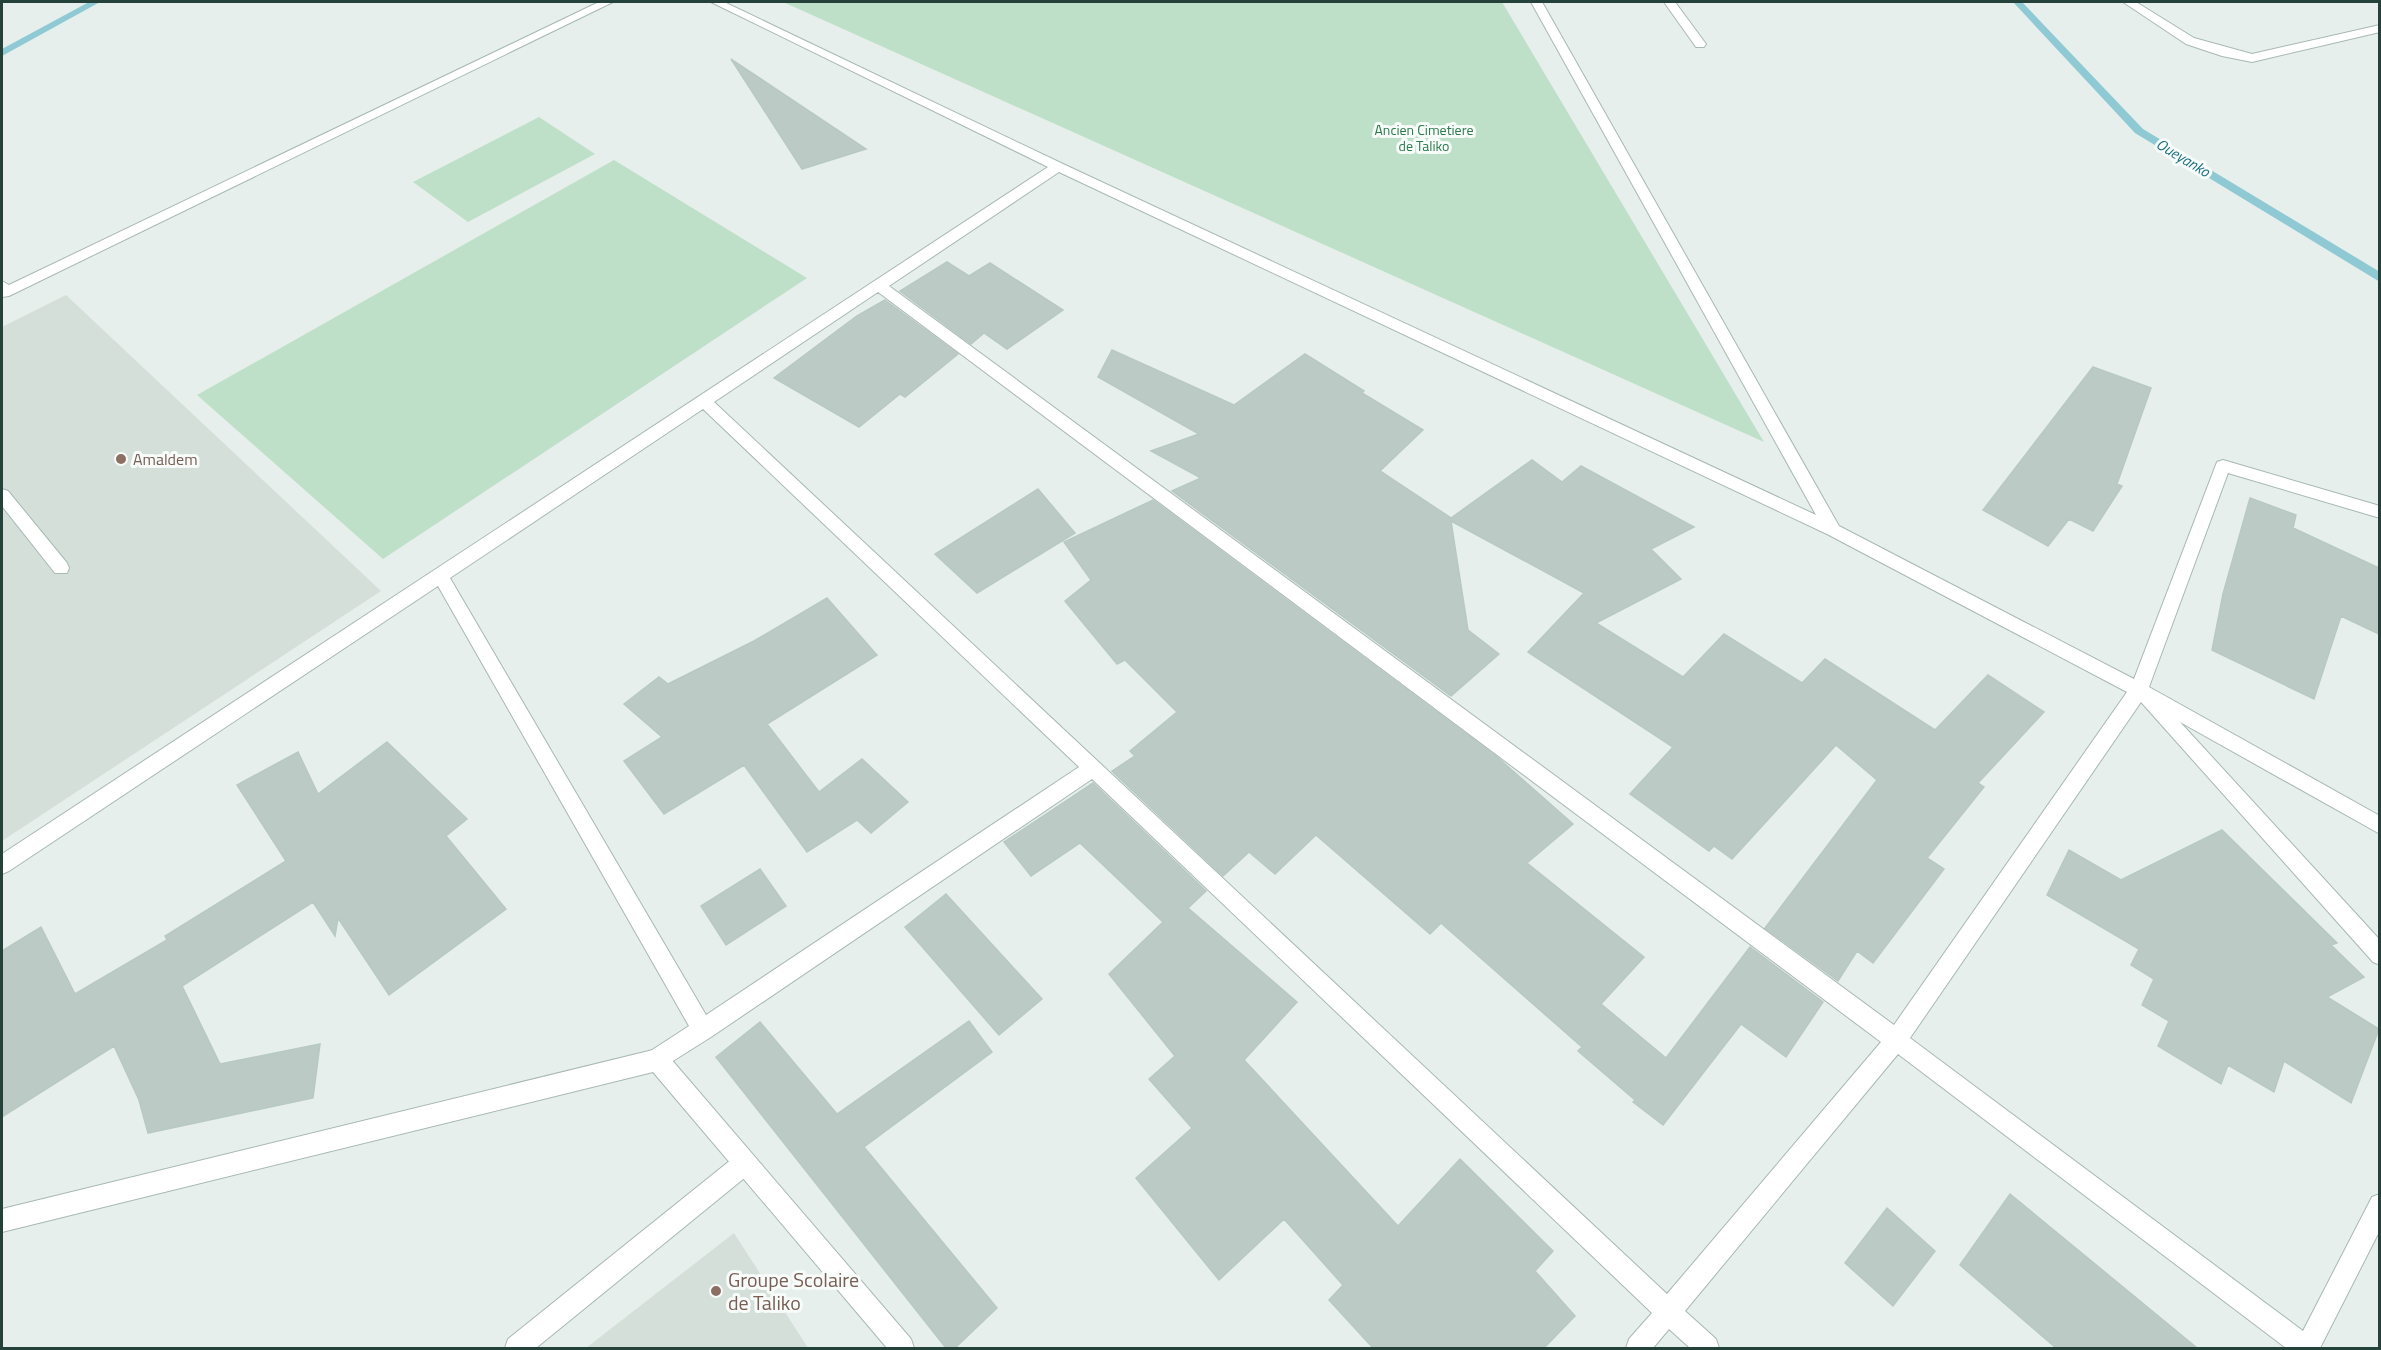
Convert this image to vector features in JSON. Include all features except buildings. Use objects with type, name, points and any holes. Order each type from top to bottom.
[{"type":"street","points":[[2,291],[607,2]]},
{"type":"street","points":[[716,2],[1058,167],[1833,530],[2139,690],[2379,826]]},
{"type":"street","points":[[1537,2],[1833,530]]},
{"type":"street","points":[[1669,2],[1700,44]]},
{"type":"street","points":[[2129,2],[2190,41],[2226,53],[2252,58],[2379,28]]},
{"type":"street","points":[[2,864],[1058,167]]},
{"type":"street","points":[[878,285],[1896,1040],[2306,1348],[2379,1205]]},
{"type":"street","points":[[704,401],[1707,1348]]},
{"type":"street","points":[[1638,1348],[1670,1313],[1896,1040],[2139,690],[2223,466],[2379,512]]},
{"type":"street","points":[[2,495],[61,568]]},
{"type":"street","points":[[440,574],[703,1030]]},
{"type":"street","points":[[2139,690],[2379,955]]},
{"type":"street","points":[[2,1221],[657,1060],[1093,768]]},
{"type":"street","points":[[657,1060],[902,1348]]},
{"type":"street","points":[[517,1348],[745,1163]]},
{"type":"shaded area","name":"Amaldem","points":[[66,295],[381,591],[2,841],[2,327]]},
{"type":"shaded area","name":"Groupe Scolaire de Taliko","points":[[734,1233],[808,1348],[586,1348]]},
{"type":"green space","name":"Ancien Cimetiere de Taliko","points":[[783,2],[1502,2],[1764,442]]},
{"type":"green space","points":[[539,117],[595,154],[468,222],[413,182]]},
{"type":"green space","points":[[614,160],[807,278],[383,559],[197,395]]},
{"type":"waterway","points":[[2,53],[95,2]]},
{"type":"waterway","name":"Oueyanko","points":[[2017,2],[2139,131],[2380,278]]},
{"type":"place","name":"Amaldem","points":[[121,459]]},
{"type":"place","name":"Groupe Scolaire de Taliko","points":[[716,1291]]}]
